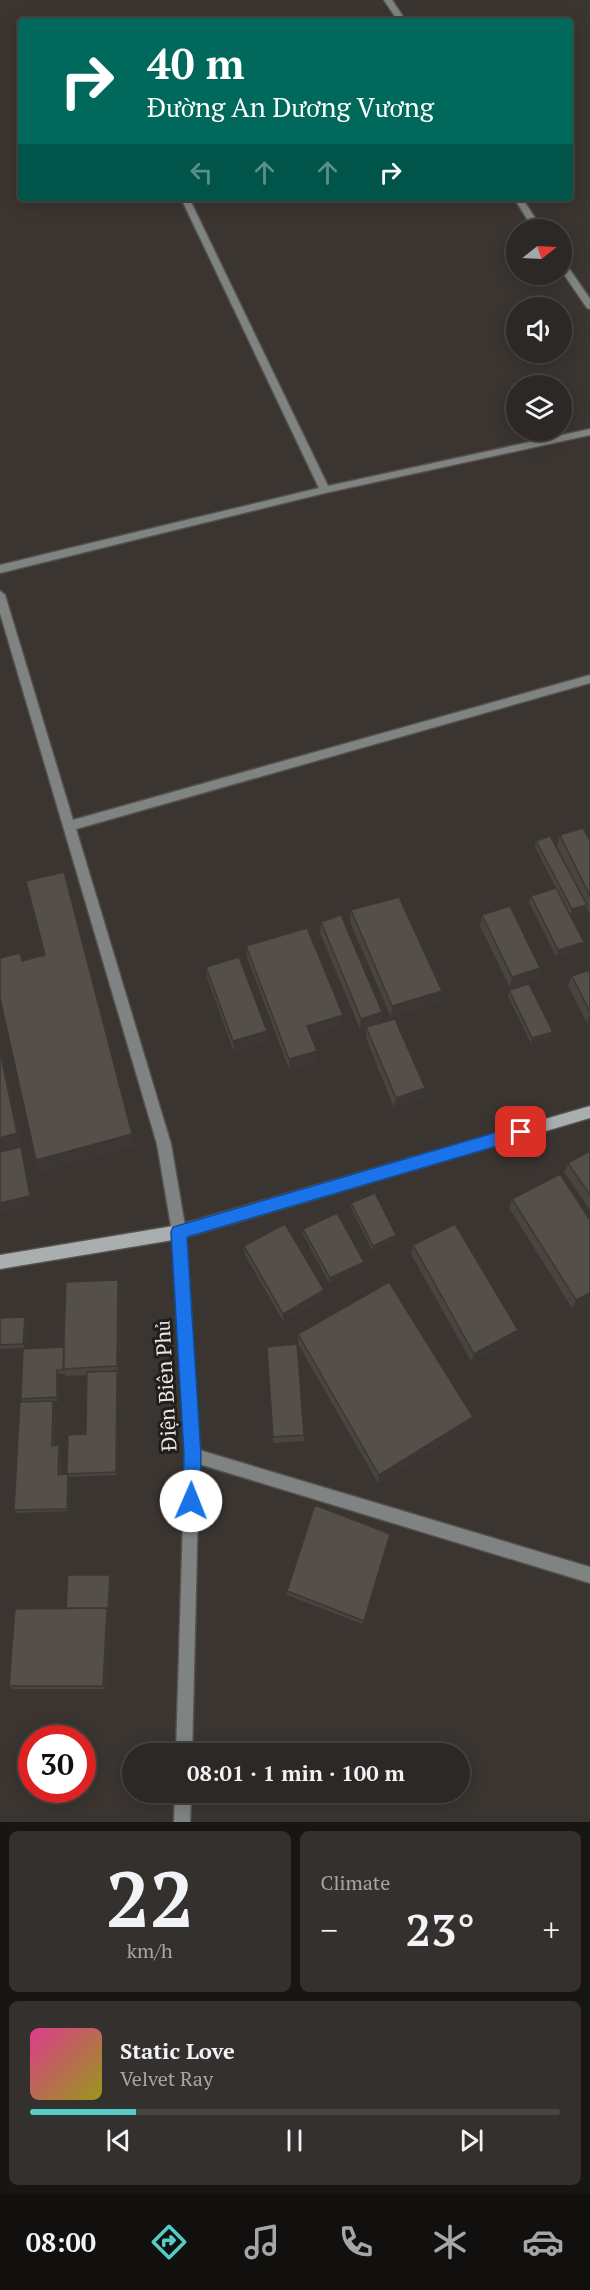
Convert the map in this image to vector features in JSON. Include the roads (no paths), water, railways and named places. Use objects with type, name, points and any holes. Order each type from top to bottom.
[{"type":"main road","points":[[0,1262],[179,1232],[590,1112]]},
{"type":"street","points":[[388,0],[400,18]]},
{"type":"street","points":[[186,201],[325,490]]},
{"type":"street","points":[[520,201],[532,219]]},
{"type":"street","points":[[572,279],[590,306]]},
{"type":"street","points":[[0,568],[325,490],[590,432]]},
{"type":"street","name":"Điện Biên Phủ","points":[[0,595],[164,1144],[179,1232],[192,1455],[184,1743]]},
{"type":"street","points":[[68,826],[590,679]]},
{"type":"street","points":[[192,1455],[590,1575]]},
{"type":"street","points":[[182,1822],[183,1803]]}]
